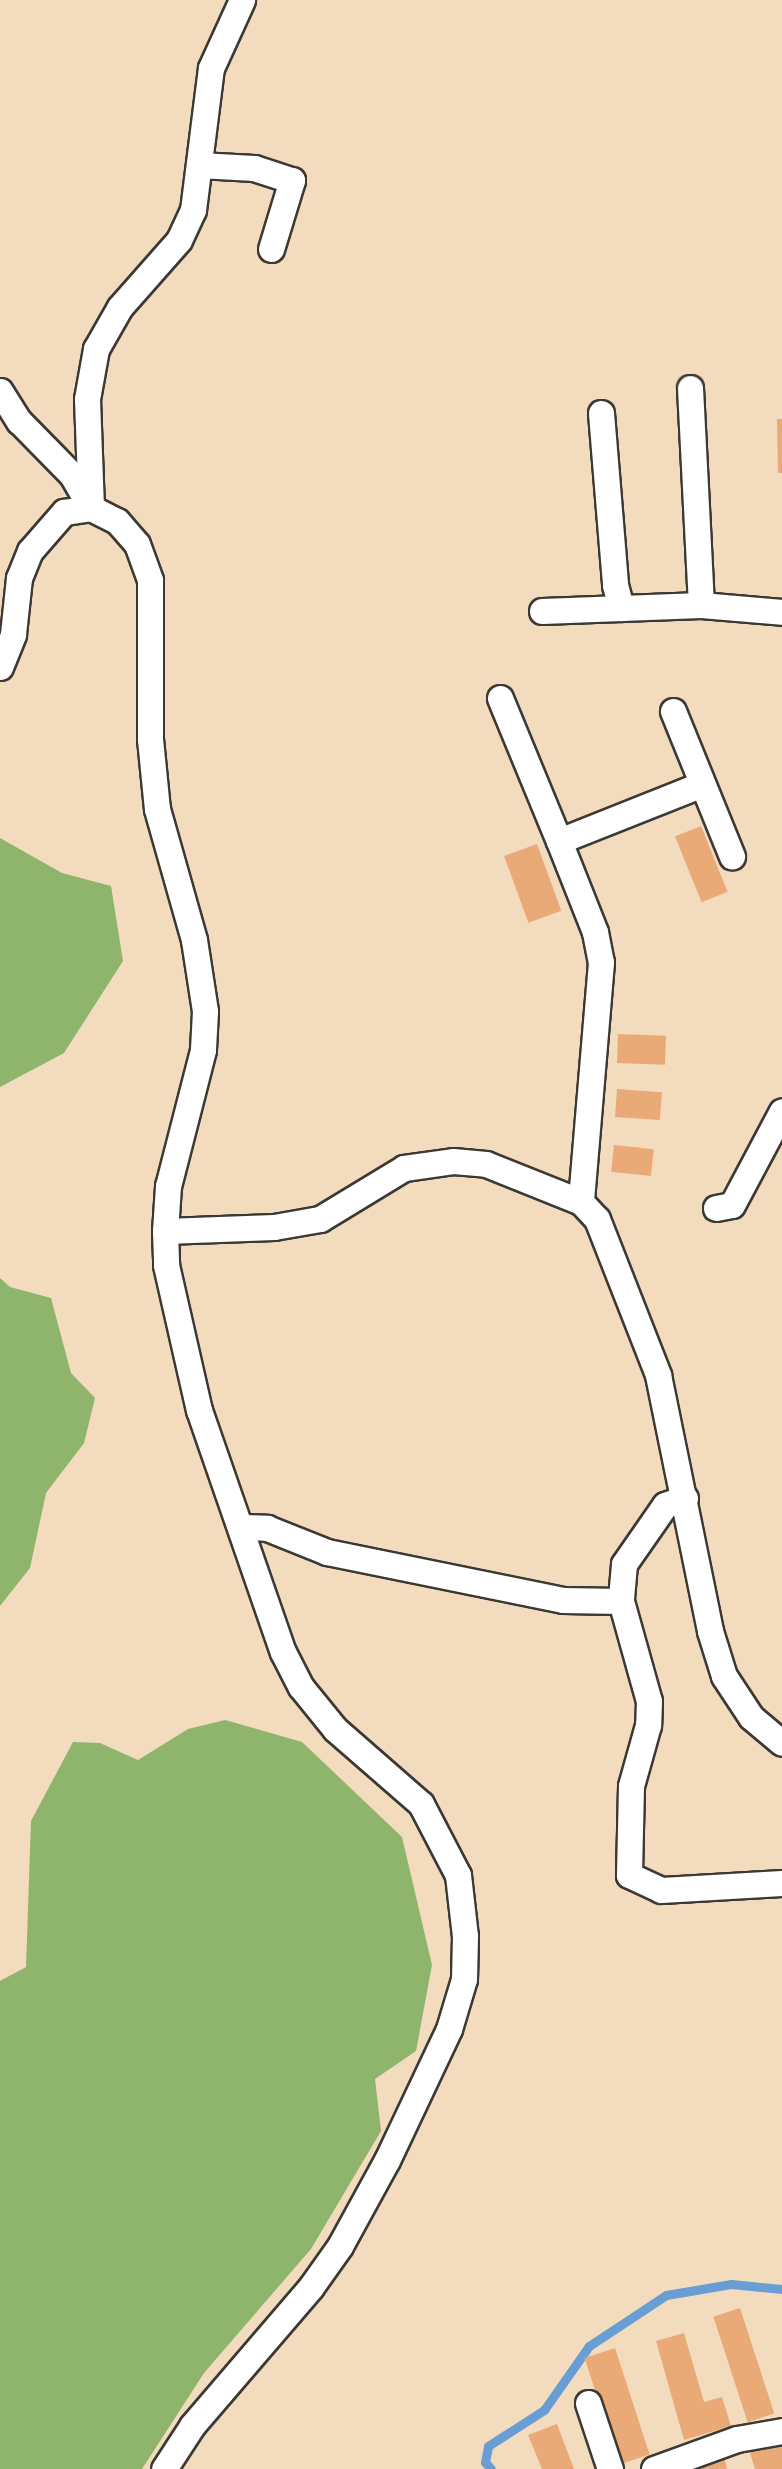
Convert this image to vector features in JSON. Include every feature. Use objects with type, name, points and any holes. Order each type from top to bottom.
[{"type":"street","points":[[91,508],[87,399],[96,350],[120,307],[180,240],[193,210],[211,68],[242,0]]},
{"type":"street","points":[[200,165],[254,168],[292,180],[271,250]]},
{"type":"street","points":[[690,388],[701,604]]},
{"type":"street","points":[[0,391],[19,421],[72,475],[91,508],[117,521],[137,544],[150,580],[150,739],[157,809],[194,940],[205,1011],[203,1050],[168,1186],[165,1231],[166,1265],[199,1410],[283,1652],[301,1687],[335,1729],[421,1804],[458,1875],[464,1979],[449,2029],[387,2160],[340,2246],[311,2287],[192,2426],[164,2469]]},
{"type":"street","points":[[601,414],[613,567],[621,608]]},
{"type":"street","points":[[0,667],[13,634],[19,578],[30,552],[64,512],[91,508]]},
{"type":"street","points":[[542,611],[701,604],[782,612]]},
{"type":"street","points":[[500,698],[595,932],[602,962],[581,1202]]},
{"type":"street","points":[[674,710],[732,856]]},
{"type":"street","points":[[559,841],[702,784]]},
{"type":"street","points":[[716,1208],[732,1205],[782,1112]]},
{"type":"street","points":[[165,1231],[274,1226],[320,1219],[404,1168],[453,1161],[486,1164],[581,1202],[597,1219],[652,1358],[685,1498],[710,1631],[724,1676],[751,1717],[782,1743]]},
{"type":"street","points":[[685,1498],[665,1505],[638,1538],[624,1564],[621,1602],[650,1701],[631,1786],[630,1875],[662,1890],[782,1882]]},
{"type":"street","points":[[242,1526],[267,1528],[327,1552],[563,1600],[621,1602]]},
{"type":"street","points":[[588,2403],[610,2469]]},
{"type":"street","points":[[654,2469],[737,2439],[782,2432]]},
{"type":"green space","points":[[0,838],[62,873],[111,886],[123,961],[64,1053],[0,1087]]},
{"type":"green space","points":[[0,1278],[10,1287],[51,1298],[71,1373],[95,1398],[84,1443],[46,1493],[30,1568],[0,1606]]},
{"type":"green space","points":[[225,1720],[302,1742],[402,1837],[432,1965],[416,2051],[375,2079],[381,2131],[311,2249],[204,2373],[142,2469],[0,2469],[0,1981],[26,1967],[31,1821],[73,1742],[100,1743],[138,1760],[188,1729]]},
{"type":"building","points":[[777,419],[782,419],[782,473],[778,473]]},
{"type":"building","points":[[701,826],[728,892],[702,902],[675,836]]},
{"type":"building","points":[[537,844],[561,911],[528,923],[504,856]]},
{"type":"building","points":[[618,1034],[666,1036],[665,1065],[617,1063]]},
{"type":"building","points":[[617,1089],[662,1092],[660,1120],[615,1117]]},
{"type":"building","points":[[614,1145],[654,1149],[651,1176],[611,1172]]},
{"type":"building","points":[[740,2308],[774,2414],[748,2422],[713,2317]]},
{"type":"building","points":[[684,2333],[704,2402],[722,2397],[731,2426],[684,2440],[656,2341]]},
{"type":"building","points":[[615,2348],[650,2455],[619,2464],[585,2358]]},
{"type":"building","points":[[557,2424],[574,2469],[542,2469],[528,2435]]},
{"type":"building","points":[[782,2439],[782,2469],[755,2469],[749,2450]]},
{"type":"building","points":[[724,2457],[727,2469],[693,2469],[692,2465]]},
{"type":"waterway","points":[[491,2469],[485,2462],[488,2446],[544,2410],[589,2346],[666,2295],[731,2284],[782,2289]]}]
